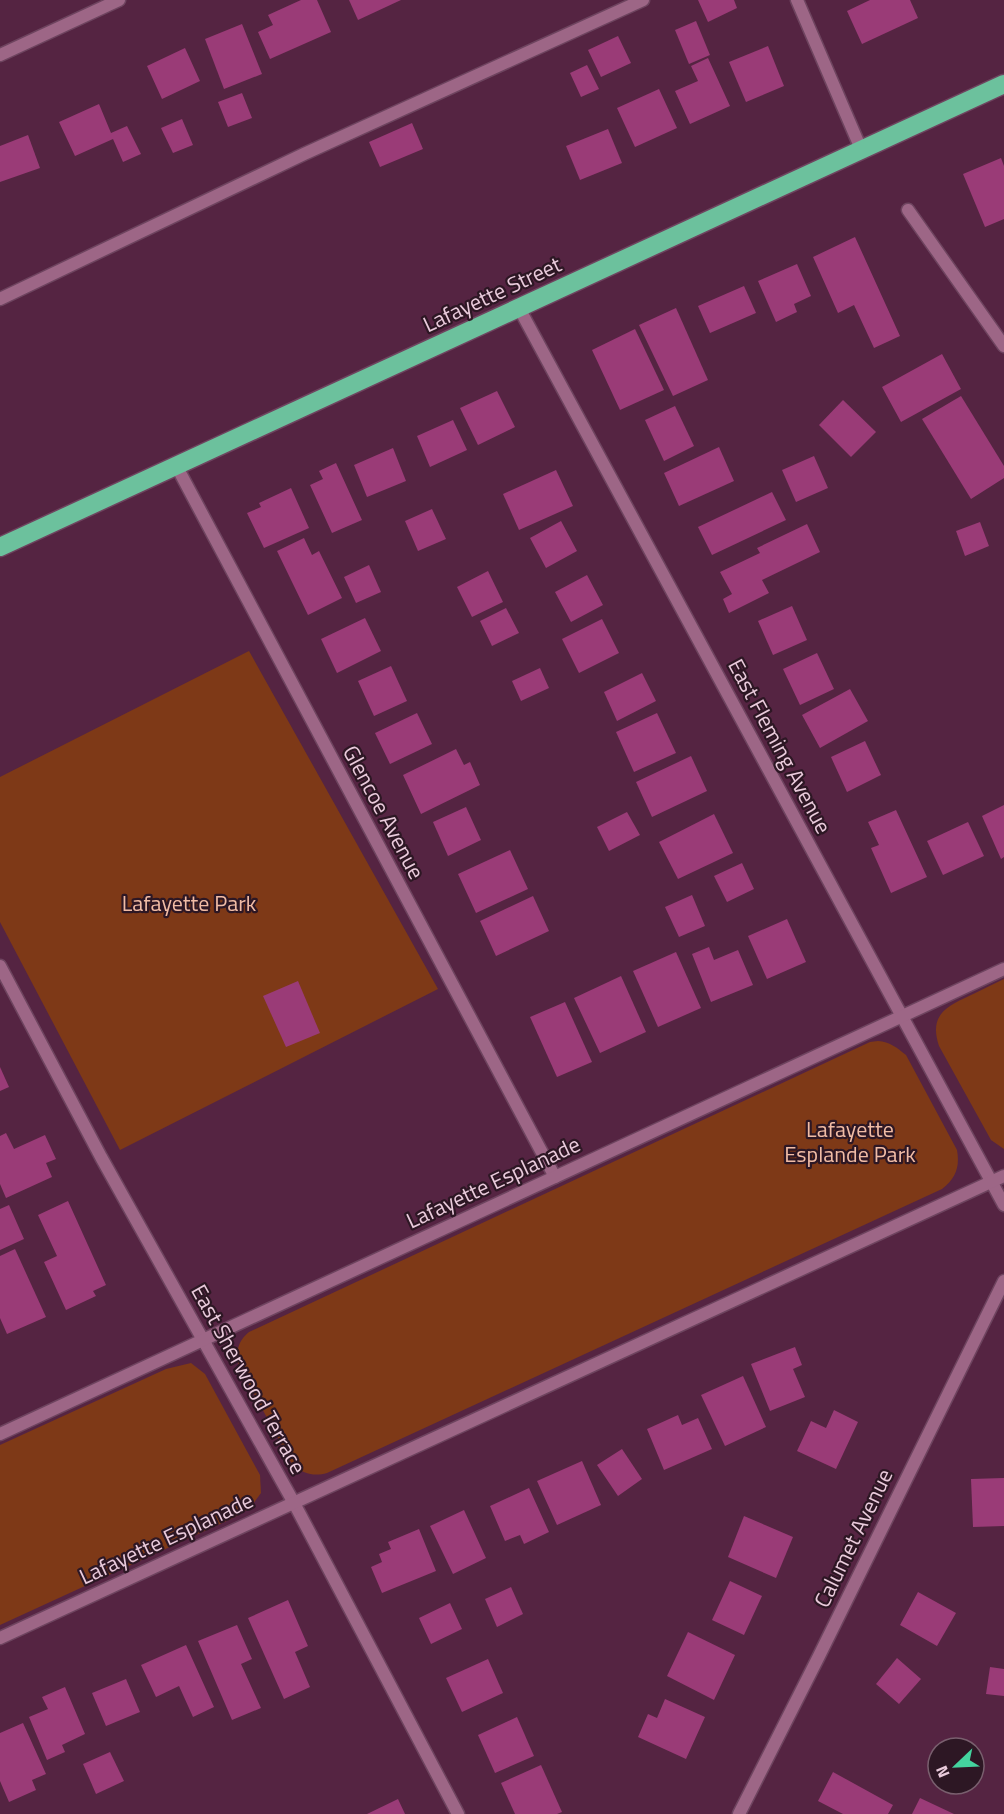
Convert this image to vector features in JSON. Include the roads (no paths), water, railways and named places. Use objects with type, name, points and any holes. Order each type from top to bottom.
[{"type":"highway","name":"Lafayette Street","points":[[0,547],[1004,84]]},
{"type":"street","points":[[0,55],[118,0]]},
{"type":"street","points":[[0,299],[304,154],[643,0]]},
{"type":"street","points":[[797,0],[861,149]]},
{"type":"street","points":[[908,210],[1004,346]]},
{"type":"street","name":"East Fleming Avenue","points":[[519,308],[1004,1205]]},
{"type":"street","name":"Glencoe Avenue","points":[[177,467],[555,1177]]},
{"type":"street","name":"East Sherwood Terrace","points":[[0,966],[4,982],[294,1503],[458,1814]]},
{"type":"street","name":"Lafayette Esplanade","points":[[0,1434],[1004,969]]},
{"type":"street","name":"Lafayette Esplanade","points":[[0,1638],[1004,1176]]},
{"type":"street","name":"Calumet Avenue","points":[[739,1814],[1004,1281]]},
{"type":"park label","name":"Lafayette Park","points":[[189,903]]},
{"type":"park label","name":"Lafayette Esplande Park","points":[[850,1142]]}]
